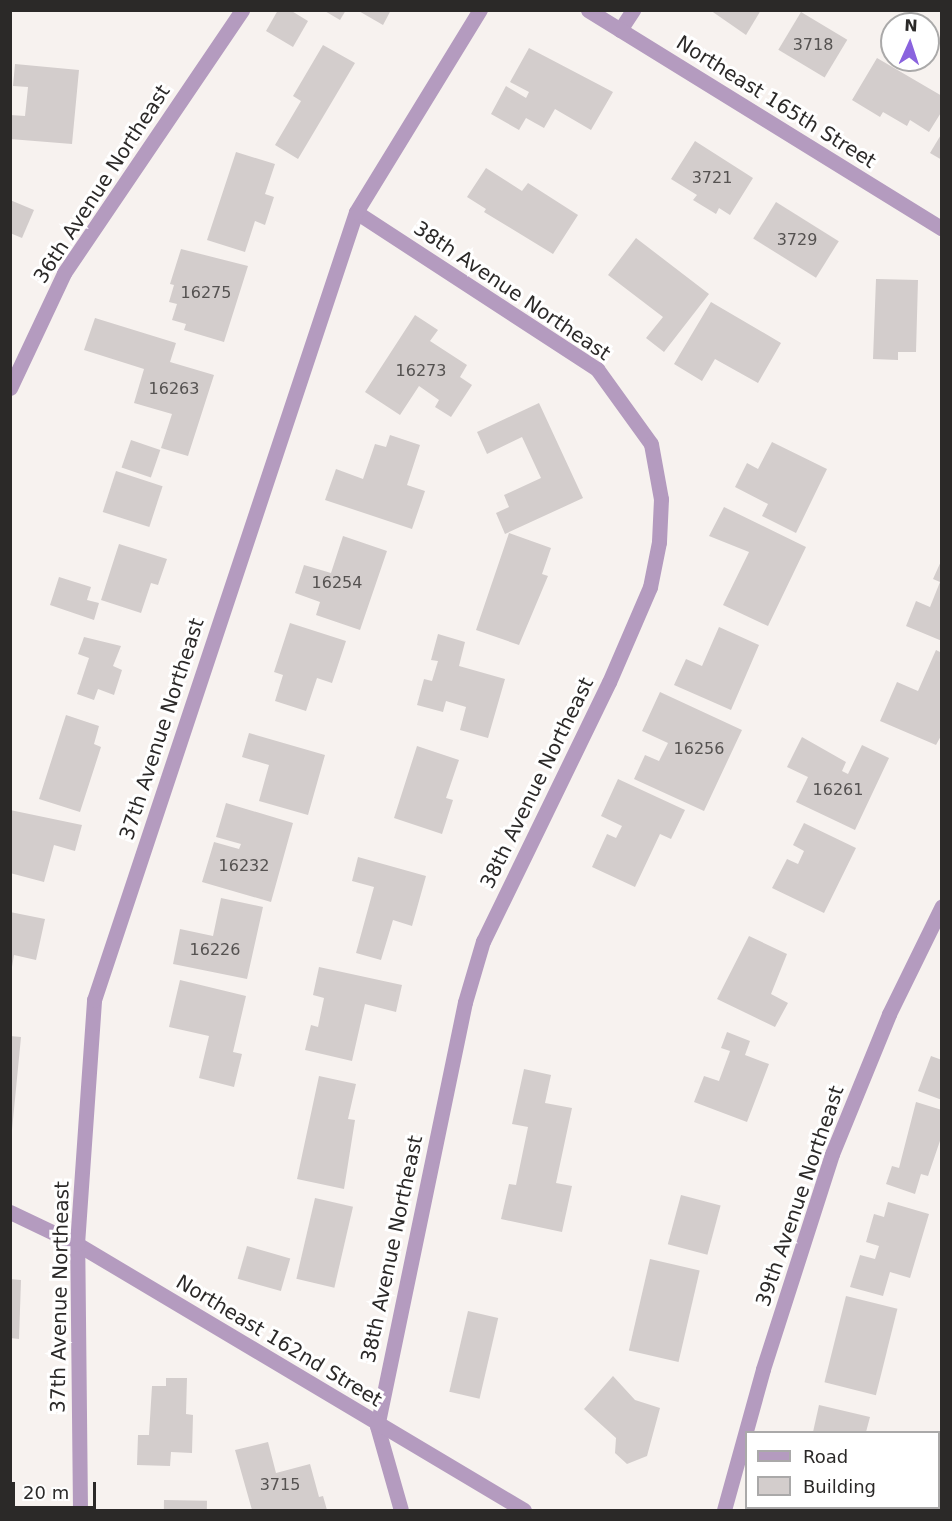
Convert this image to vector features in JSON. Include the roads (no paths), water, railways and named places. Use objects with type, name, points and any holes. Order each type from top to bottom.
[{"type":"street","name":"36th Avenue Northeast","points":[[10,388],[64,273],[242,10]]},
{"type":"street","name":"37th Avenue Northeast","points":[[80,1510],[77,1244],[94,1000],[356,212],[480,10]]},
{"type":"street","name":"Northeast 165th Street","points":[[588,10],[942,229]]},
{"type":"street","points":[[620,30],[633,10]]},
{"type":"street","name":"38th Avenue Northeast","points":[[356,212],[597,369],[651,444],[661,499],[659,542],[650,587],[609,682],[483,941],[465,1002],[377,1426],[400,1510]]},
{"type":"street","name":"39th Avenue Northeast","points":[[746,1431],[832,1154],[889,1014],[942,906]]},
{"type":"street","name":"Northeast 162nd Street","points":[[10,1212],[77,1244],[377,1426],[524,1510]]},
{"type":"street","name":"39th Avenue Northeast","points":[[724,1510],[745,1436]]}]
